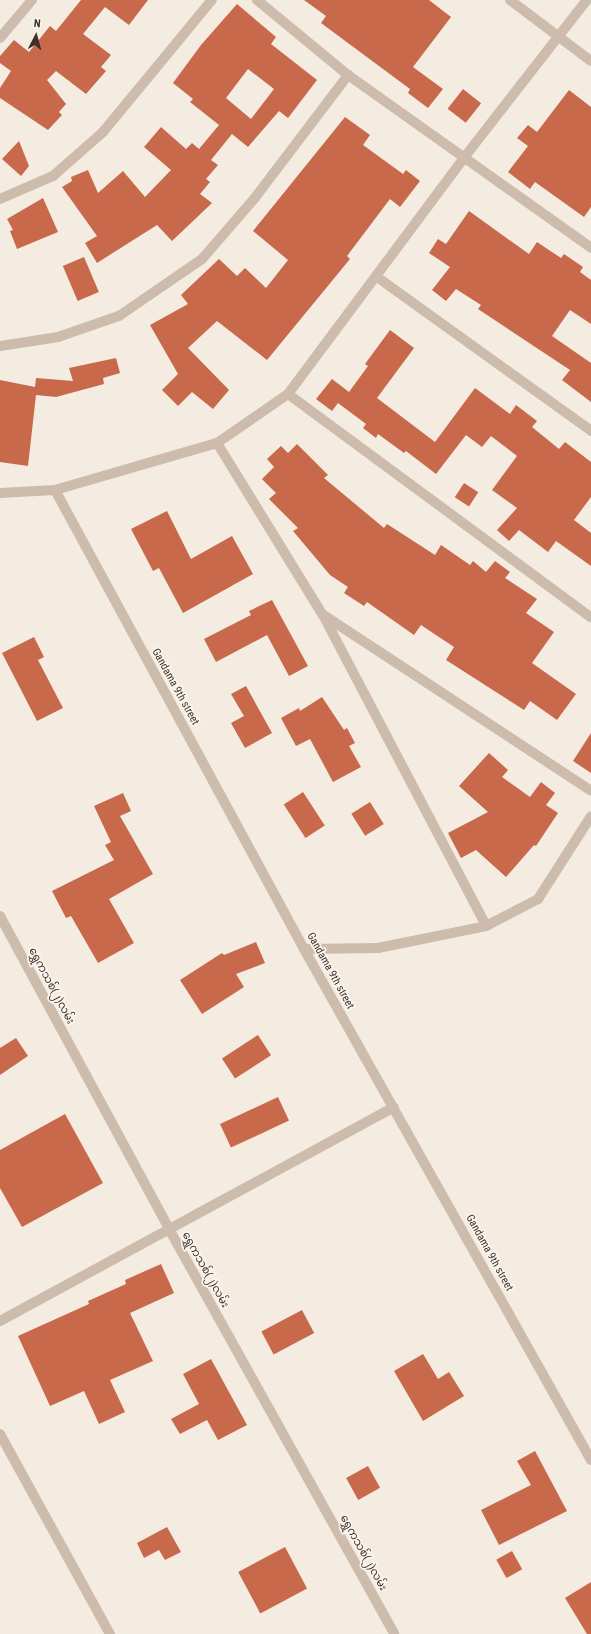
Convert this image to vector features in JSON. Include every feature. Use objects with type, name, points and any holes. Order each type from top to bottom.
[{"type":"street","points":[[0,38],[32,0]]},
{"type":"street","points":[[0,199],[53,176],[103,132],[212,0]]},
{"type":"street","points":[[257,0],[348,75],[591,248]]},
{"type":"street","points":[[510,0],[557,37],[591,61]]},
{"type":"street","points":[[0,493],[55,490],[217,443],[288,394],[377,277],[463,158],[587,0]]},
{"type":"street","points":[[0,346],[58,337],[119,316],[202,259],[254,199],[348,75]]},
{"type":"street","points":[[377,277],[591,431]]},
{"type":"street","points":[[288,394],[591,617]]},
{"type":"street","points":[[217,443],[323,615],[486,926]]},
{"type":"street","name":"Gandama 9th street","points":[[55,490],[304,949],[591,1460]]},
{"type":"street","points":[[323,615],[591,791]]},
{"type":"street","points":[[304,949],[378,948],[486,926],[538,899],[591,816]]},
{"type":"street","name":"ရွှေကသစ်(၂)လမ်း","points":[[0,916],[169,1229],[394,1634]]},
{"type":"street","points":[[0,1321],[394,1107]]},
{"type":"street","points":[[0,1434],[110,1634]]},
{"type":"building","points":[[81,0],[148,0],[129,25],[105,7],[83,34],[111,55],[101,67],[106,71],[86,94],[56,71],[47,80],[66,104],[59,112],[62,115],[48,130],[0,98],[0,88],[11,71],[0,63],[0,56],[14,40],[29,52],[50,26],[56,31]]},
{"type":"building","points":[[304,0],[429,0],[451,17],[413,67],[443,89],[428,108],[408,93],[410,89],[321,23],[326,16]]},
{"type":"building","points":[[237,4],[276,37],[271,44],[317,80],[288,118],[279,111],[248,147],[232,134],[211,160],[218,165],[206,179],[210,182],[200,194],[212,203],[172,241],[157,225],[97,263],[85,243],[97,236],[62,187],[72,181],[71,177],[88,170],[98,193],[123,171],[145,197],[171,170],[144,147],[161,127],[186,149],[192,143],[199,149],[219,125],[190,102],[193,99],[173,83],[201,45]],"holes":[[[248,69],[274,89],[251,119],[226,98]]]},
{"type":"building","points":[[463,89],[481,103],[466,123],[448,109]]},
{"type":"building","points":[[569,90],[591,107],[591,207],[584,217],[535,182],[530,189],[508,172],[528,146],[517,138],[528,125],[537,132]]},
{"type":"building","points":[[345,117],[370,135],[363,145],[403,174],[406,170],[420,181],[400,207],[390,199],[347,256],[350,259],[267,360],[217,321],[188,348],[229,390],[213,409],[192,392],[178,406],[162,390],[178,374],[150,325],[188,304],[181,295],[219,259],[237,276],[245,268],[266,288],[288,260],[253,231]]},
{"type":"building","points":[[19,141],[29,166],[21,176],[2,159]]},
{"type":"building","points":[[43,198],[58,232],[17,249],[10,231],[13,230],[7,219]]},
{"type":"building","points":[[469,211],[529,254],[537,242],[561,258],[564,254],[583,267],[580,272],[591,280],[591,324],[570,310],[552,336],[591,363],[591,402],[562,380],[570,370],[478,309],[481,305],[456,289],[446,301],[432,290],[450,267],[429,253],[438,239],[446,244]]},
{"type":"building","points":[[84,257],[99,292],[78,301],[63,266]]},
{"type":"building","points":[[390,330],[414,348],[377,398],[435,442],[475,388],[510,414],[516,405],[537,421],[532,427],[559,449],[565,442],[591,462],[591,497],[574,520],[591,533],[591,566],[556,541],[548,552],[519,530],[509,541],[497,530],[517,508],[492,490],[517,456],[491,436],[482,447],[466,435],[436,474],[406,451],[404,453],[378,434],[376,438],[363,428],[366,424],[338,403],[332,411],[316,399],[332,379],[349,392],[368,366],[365,364]]},
{"type":"building","points":[[116,358],[120,373],[103,378],[104,384],[56,397],[36,395],[28,466],[0,462],[0,380],[35,387],[36,378],[73,381],[69,368]]},
{"type":"building","points":[[297,444],[328,475],[324,478],[384,528],[387,524],[435,555],[441,545],[470,565],[473,561],[486,572],[495,561],[510,572],[505,578],[537,599],[526,613],[554,632],[532,663],[576,694],[557,720],[530,701],[524,710],[446,660],[454,647],[421,625],[414,635],[367,602],[364,606],[344,593],[348,587],[330,575],[293,531],[298,528],[269,499],[276,493],[262,479],[274,467],[267,459],[281,446],[288,453]]},
{"type":"building","points":[[464,483],[478,492],[469,507],[455,497]]},
{"type":"building","points":[[167,511],[191,559],[232,536],[253,574],[183,613],[159,568],[153,571],[131,529]]},
{"type":"building","points":[[272,600],[308,666],[289,676],[267,635],[216,662],[204,639],[251,615],[249,611]]},
{"type":"building","points":[[34,637],[44,657],[38,660],[63,708],[37,721],[2,653]]},
{"type":"building","points":[[246,686],[272,733],[245,748],[231,723],[244,716],[231,694]]},
{"type":"building","points":[[322,697],[344,730],[347,728],[355,743],[349,746],[361,767],[333,782],[310,739],[296,746],[281,718],[299,708],[300,711]]},
{"type":"building","points":[[591,733],[591,773],[573,761]]},
{"type":"building","points":[[489,753],[508,770],[502,777],[530,797],[541,782],[555,793],[546,805],[558,813],[536,846],[534,845],[506,877],[476,850],[461,858],[448,833],[488,812],[459,786]]},
{"type":"building","points":[[303,792],[325,826],[305,838],[284,805]]},
{"type":"building","points":[[123,793],[131,811],[120,816],[153,874],[109,899],[134,943],[98,963],[71,916],[66,918],[52,891],[114,860],[105,845],[111,842],[94,806]]},
{"type":"building","points":[[370,802],[384,824],[365,836],[351,814]]},
{"type":"building","points":[[256,942],[265,963],[236,974],[244,987],[202,1014],[180,980],[222,953],[224,955]]},
{"type":"building","points":[[258,1035],[271,1055],[235,1079],[222,1058]]},
{"type":"building","points":[[16,1038],[28,1056],[0,1075],[0,1048]]},
{"type":"building","points":[[278,1097],[289,1121],[231,1148],[220,1124]]},
{"type":"building","points":[[65,1114],[103,1183],[22,1227],[0,1188],[0,1150]]},
{"type":"building","points":[[161,1264],[174,1293],[130,1313],[153,1361],[110,1380],[125,1412],[99,1424],[84,1391],[50,1406],[18,1336],[89,1304],[88,1301],[126,1284],[125,1280]]},
{"type":"building","points":[[302,1310],[314,1333],[274,1355],[261,1332]]},
{"type":"building","points":[[423,1354],[438,1379],[449,1372],[464,1396],[423,1421],[394,1371]]},
{"type":"building","points":[[211,1359],[247,1425],[218,1440],[207,1420],[180,1434],[171,1419],[199,1404],[183,1374]]},
{"type":"building","points":[[535,1451],[567,1511],[499,1545],[481,1510],[531,1485],[517,1461]]},
{"type":"building","points":[[368,1466],[380,1488],[358,1500],[346,1478]]},
{"type":"building","points":[[167,1527],[181,1552],[165,1560],[159,1550],[144,1558],[137,1543]]},
{"type":"building","points":[[285,1547],[307,1588],[260,1613],[238,1572]]},
{"type":"building","points":[[512,1551],[522,1569],[506,1578],[496,1560]]},
{"type":"building","points":[[591,1582],[591,1634],[587,1634],[565,1598]]}]
